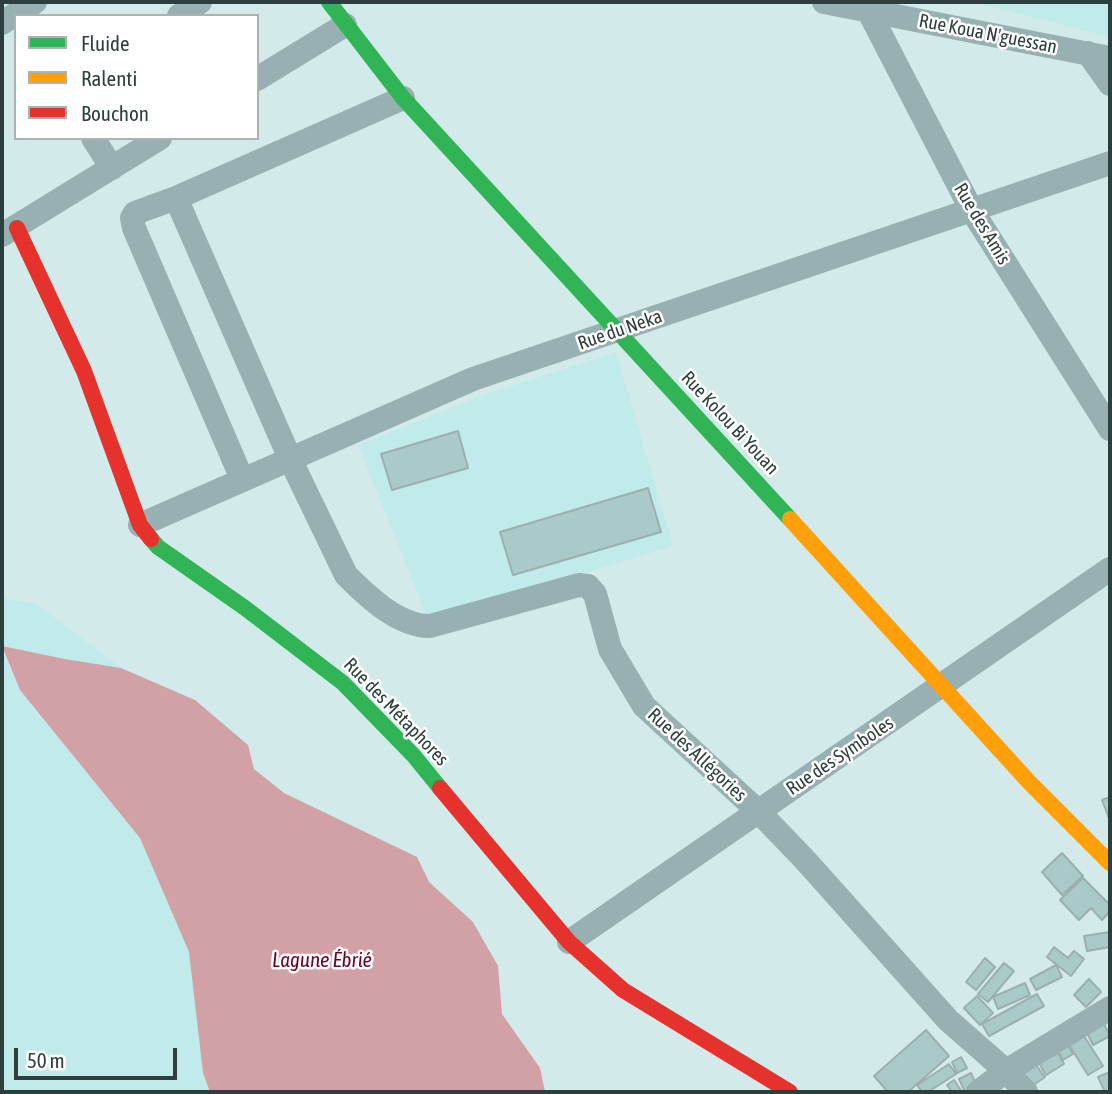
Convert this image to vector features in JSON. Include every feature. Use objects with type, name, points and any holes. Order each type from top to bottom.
[{"type":"street","points":[[16,14],[35,2]]},
{"type":"street","points":[[182,14],[200,2]]},
{"type":"street","name":"Rue Kolou Bi Youan","points":[[329,2],[404,98],[1029,782],[1110,863]]},
{"type":"street","name":"Rue Koua N'guessan","points":[[824,2],[1099,56]]},
{"type":"street","name":"Rue des Amis","points":[[869,12],[971,209],[1110,429]]},
{"type":"street","points":[[259,78],[345,25]]},
{"type":"street","points":[[1099,56],[1110,84]]},
{"type":"street","points":[[242,479],[132,218],[135,213],[176,198],[404,98]]},
{"type":"street","points":[[94,140],[112,168]]},
{"type":"street","points":[[10,231],[157,140]]},
{"type":"street","name":"Rue du Neka","points":[[140,525],[473,379],[1110,163]]},
{"type":"street","points":[[176,198],[291,461]]},
{"type":"street","name":"Rue des Métaphores","points":[[10,231],[84,371],[140,525],[158,547],[245,608],[343,683],[414,756],[569,942],[623,990],[790,1092]]},
{"type":"street","name":"Rue des Allégories","points":[[291,461],[346,575],[404,622],[430,626],[579,585],[588,586],[595,594],[610,649],[644,706],[759,812],[948,1020],[1026,1092]]},
{"type":"street","name":"Rue des Symboles","points":[[569,942],[1110,569]]},
{"type":"street","points":[[978,1092],[1006,1071],[1110,1008]]},
{"type":"shaded area","points":[[973,2],[1110,2],[1110,37]]},
{"type":"shaded area","points":[[616,352],[673,546],[429,621],[358,445],[484,395]]},
{"type":"shaded area","points":[[2,598],[37,604],[121,668],[2,646]]},
{"type":"shaded area","points":[[2,650],[20,690],[140,838],[189,952],[203,1073],[210,1092],[2,1092]]},
{"type":"water","name":"Lagune Ébrié","points":[[2,646],[121,668],[195,700],[248,745],[254,769],[284,793],[417,857],[429,882],[473,922],[498,966],[502,1014],[540,1068],[545,1092],[210,1092],[203,1073],[189,952],[140,838],[20,690]]},
{"type":"building","points":[[458,431],[468,468],[392,490],[381,454]]},
{"type":"building","points":[[648,488],[661,532],[513,575],[500,532]]},
{"type":"building","points":[[1110,797],[1110,821],[1102,800]]},
{"type":"building","points":[[1062,853],[1083,876],[1062,895],[1042,872]]},
{"type":"building","points":[[1083,878],[1110,905],[1110,911],[1102,920],[1091,908],[1079,920],[1060,900]]},
{"type":"building","points":[[1110,932],[1110,947],[1087,951],[1084,936]]},
{"type":"building","points":[[1054,947],[1068,958],[1074,951],[1084,959],[1071,976],[1047,957]]},
{"type":"building","points":[[985,958],[995,967],[976,990],[966,982]]},
{"type":"building","points":[[1004,963],[1014,971],[988,1002],[978,994]]},
{"type":"building","points":[[1056,965],[1062,977],[1036,990],[1030,979]]},
{"type":"building","points":[[1089,979],[1101,992],[1086,1007],[1074,995]]},
{"type":"building","points":[[1025,983],[1030,995],[998,1009],[993,997]]},
{"type":"building","points":[[1037,994],[1044,1006],[989,1036],[982,1024]]},
{"type":"building","points":[[977,996],[993,1013],[980,1025],[964,1008]]},
{"type":"building","points":[[1104,1024],[1110,1036],[1093,1045],[1087,1033]]},
{"type":"building","points":[[926,1030],[949,1056],[908,1092],[888,1092],[874,1076]]},
{"type":"building","points":[[1084,1036],[1103,1066],[1088,1075],[1069,1045]]},
{"type":"building","points":[[1068,1045],[1073,1054],[1063,1060],[1058,1051]]},
{"type":"building","points":[[1058,1053],[1064,1064],[1046,1075],[1039,1063]]},
{"type":"building","points":[[961,1057],[967,1068],[957,1073],[952,1062]]},
{"type":"building","points":[[949,1064],[956,1074],[928,1092],[922,1092],[917,1085]]},
{"type":"building","points":[[1036,1065],[1045,1077],[1026,1090],[1018,1078]]},
{"type":"building","points":[[1110,1072],[1110,1092],[1105,1092],[1098,1077]]},
{"type":"building","points":[[971,1073],[978,1089],[965,1092],[959,1079]]},
{"type":"building","points":[[954,1080],[962,1092],[952,1092],[947,1085]]},
{"type":"traffic: fast","points":[[329,2],[403,98],[790,519]]},
{"type":"traffic: fast","points":[[151,539],[158,547],[245,608],[343,683],[414,756],[440,788]]},
{"type":"traffic: slow","points":[[790,519],[1029,782],[1110,863]]},
{"type":"traffic: jam","points":[[17,228],[84,371],[140,525],[151,539]]},
{"type":"traffic: jam","points":[[440,788],[569,942],[623,990],[790,1092]]}]
